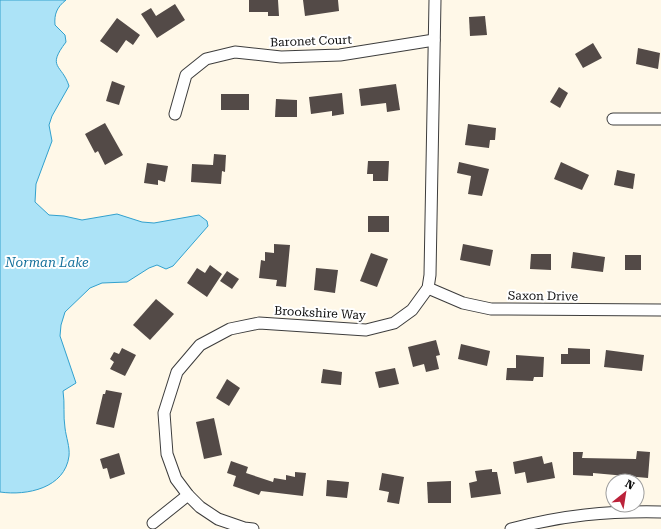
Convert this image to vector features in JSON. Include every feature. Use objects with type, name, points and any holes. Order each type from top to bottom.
[{"type":"street","name":"Brookshire Way","points":[[253,529],[244,528],[218,519],[200,507],[188,495],[176,479],[167,454],[164,412],[177,372],[200,345],[230,329],[259,323],[366,330],[394,323],[412,310],[428,288],[430,275],[434,0]]},
{"type":"street","name":"Baronet Court","points":[[175,114],[186,75],[206,59],[235,52],[280,57],[340,55],[434,40]]},
{"type":"street","points":[[613,119],[661,119]]},
{"type":"street","name":"Saxon Drive","points":[[428,288],[462,303],[491,308],[661,310]]},
{"type":"street","points":[[153,523],[188,495]]},
{"type":"street","points":[[510,529],[566,516],[613,511],[661,512]]},
{"type":"water","name":"Norman Lake","points":[[0,0],[66,0],[60,5],[56,14],[55,25],[65,35],[66,42],[60,50],[56,62],[69,86],[52,116],[49,125],[52,141],[36,184],[35,202],[49,215],[64,216],[82,220],[117,214],[142,222],[154,223],[199,215],[207,221],[208,226],[173,266],[166,269],[157,265],[149,268],[127,282],[102,283],[90,288],[65,312],[61,325],[60,336],[76,383],[63,391],[64,423],[69,456],[66,467],[53,483],[43,488],[22,493],[0,492]]},
{"type":"building","points":[[249,0],[278,0],[279,16],[268,16],[268,12],[249,12]]},
{"type":"building","points":[[303,0],[338,0],[339,11],[305,16]]},
{"type":"building","points":[[175,4],[185,20],[157,38],[141,14],[151,8],[156,16]]},
{"type":"building","points":[[485,16],[487,35],[470,36],[469,17]]},
{"type":"building","points":[[117,18],[140,35],[133,45],[126,40],[117,53],[100,41]]},
{"type":"building","points":[[593,43],[602,58],[583,68],[575,54]]},
{"type":"building","points":[[638,48],[660,53],[658,69],[636,64]]},
{"type":"building","points":[[112,81],[125,86],[119,105],[106,101]]},
{"type":"building","points":[[396,84],[400,110],[387,112],[386,103],[361,106],[359,89]]},
{"type":"building","points":[[559,87],[568,93],[560,108],[550,102]]},
{"type":"building","points":[[342,93],[344,114],[332,116],[332,111],[311,114],[309,97]]},
{"type":"building","points":[[221,94],[249,94],[249,110],[221,110]]},
{"type":"building","points":[[276,99],[297,100],[297,117],[275,117]]},
{"type":"building","points":[[105,123],[123,155],[105,165],[98,151],[95,153],[85,134]]},
{"type":"building","points":[[468,124],[496,128],[495,140],[490,140],[489,148],[465,145]]},
{"type":"building","points":[[214,154],[226,155],[225,172],[222,171],[221,184],[191,182],[192,164],[213,165]]},
{"type":"building","points":[[368,161],[389,161],[388,181],[373,181],[373,174],[367,174]]},
{"type":"building","points":[[459,162],[489,169],[482,196],[468,194],[471,176],[457,173]]},
{"type":"building","points":[[561,162],[589,175],[582,190],[554,179]]},
{"type":"building","points":[[147,163],[168,166],[165,182],[158,180],[158,185],[144,183]]},
{"type":"building","points":[[617,170],[635,174],[633,189],[614,185]]},
{"type":"building","points":[[368,216],[389,216],[389,232],[368,232]]},
{"type":"building","points":[[274,244],[290,245],[286,287],[276,286],[277,280],[259,278],[261,260],[265,261],[265,252],[274,253]]},
{"type":"building","points":[[463,244],[493,250],[490,266],[460,260]]},
{"type":"building","points":[[573,252],[605,257],[603,272],[571,268]]},
{"type":"building","points":[[371,253],[388,259],[377,287],[360,281]]},
{"type":"building","points":[[531,254],[551,254],[551,270],[530,269]]},
{"type":"building","points":[[625,255],[641,255],[641,270],[625,270]]},
{"type":"building","points":[[210,265],[222,274],[207,297],[187,283],[197,268],[205,273]]},
{"type":"building","points":[[316,268],[338,270],[335,293],[314,290]]},
{"type":"building","points":[[227,271],[239,279],[232,289],[220,281]]},
{"type":"building","points":[[156,299],[174,314],[150,340],[133,325]]},
{"type":"building","points":[[436,340],[440,355],[436,356],[439,369],[426,372],[424,364],[413,367],[408,347]]},
{"type":"building","points":[[461,344],[490,351],[487,366],[458,359]]},
{"type":"building","points":[[122,348],[136,355],[125,376],[110,369],[114,362],[110,359],[114,352],[119,354]]},
{"type":"building","points":[[568,348],[590,349],[590,364],[561,364],[561,354],[568,354]]},
{"type":"building","points":[[606,350],[644,355],[642,371],[604,367]]},
{"type":"building","points":[[516,355],[544,357],[543,377],[534,377],[533,381],[506,380],[507,368],[516,368]]},
{"type":"building","points":[[395,368],[399,384],[379,388],[375,372]]},
{"type":"building","points":[[323,369],[342,372],[341,385],[321,383]]},
{"type":"building","points":[[227,379],[240,388],[229,406],[216,398]]},
{"type":"building","points":[[106,390],[122,393],[114,428],[96,424],[103,394],[105,394]]},
{"type":"building","points":[[214,418],[222,455],[204,459],[196,422]]},
{"type":"building","points":[[637,451],[650,452],[648,478],[645,478],[645,473],[593,473],[593,476],[573,475],[573,452],[583,452],[582,458],[636,459]]},
{"type":"building","points":[[119,453],[125,474],[110,479],[107,468],[103,469],[100,459]]},
{"type":"building","points":[[542,456],[544,464],[552,462],[555,478],[527,483],[525,472],[515,474],[513,462]]},
{"type":"building","points":[[231,461],[248,467],[246,473],[273,482],[274,478],[286,480],[286,475],[295,477],[295,472],[306,473],[303,496],[261,491],[259,495],[233,486],[236,476],[227,473]]},
{"type":"building","points":[[492,469],[492,472],[497,472],[501,494],[471,498],[469,483],[477,481],[475,471]]},
{"type":"building","points":[[382,473],[404,477],[399,504],[387,502],[389,492],[379,490]]},
{"type":"building","points":[[327,480],[349,482],[347,498],[326,496]]},
{"type":"building","points":[[451,481],[451,503],[428,503],[427,482]]}]
